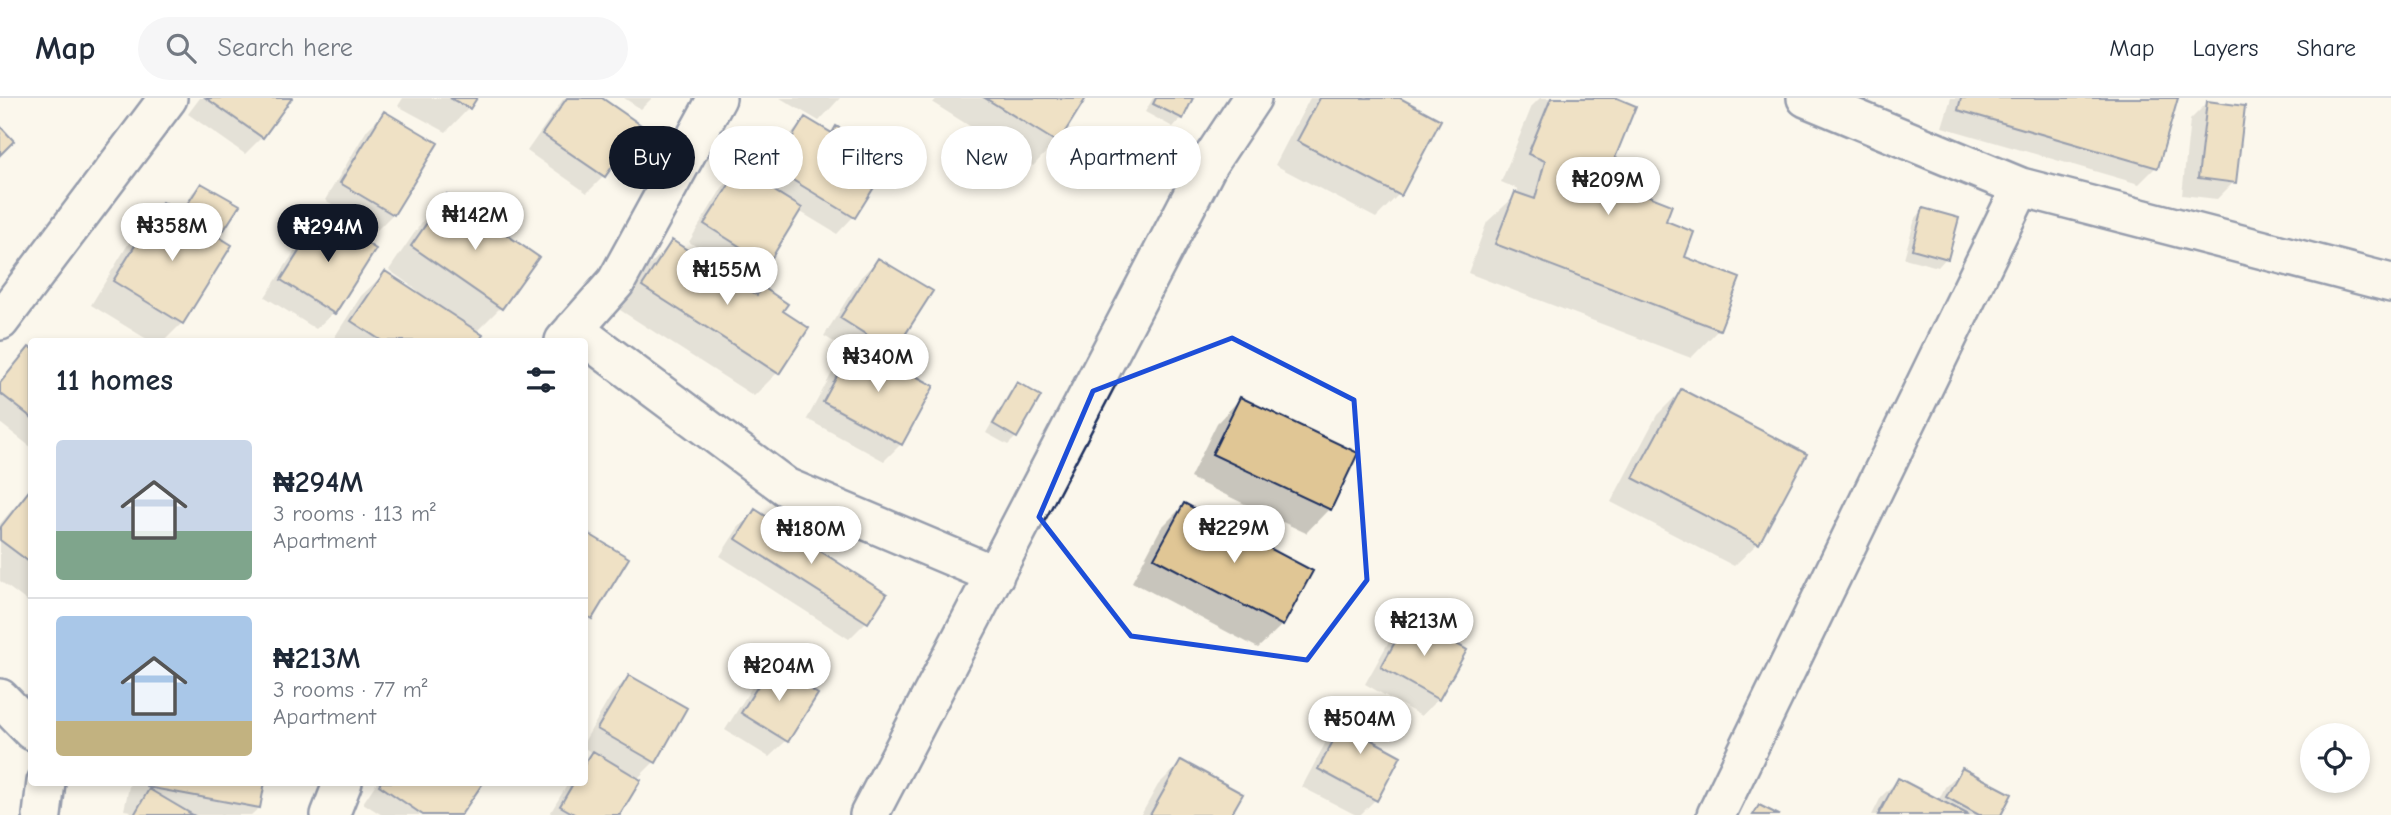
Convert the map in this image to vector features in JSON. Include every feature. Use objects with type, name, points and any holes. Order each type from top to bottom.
[{"type":"street","points":[[0,321],[168,98]]},
{"type":"street","points":[[569,335],[616,282],[717,98]]},
{"type":"street","points":[[869,815],[1209,163],[1252,98]]},
{"type":"street","points":[[1806,98],[2021,187],[2391,283]]},
{"type":"street","points":[[1716,815],[2021,187]]},
{"type":"street","points":[[588,348],[786,487],[995,575]]},
{"type":"street","points":[[0,698],[28,727]]},
{"type":"street","points":[[42,815],[46,786]]},
{"type":"street","points":[[330,815],[341,786]]},
{"type":"highlighted area","points":[[1232,338],[1354,400],[1367,580],[1307,660],[1131,636],[1039,517],[1093,391]]},
{"type":"building","points":[[206,98],[292,98],[263,138]]},
{"type":"building","points":[[450,98],[477,98],[470,109]]},
{"type":"building","points":[[567,98],[602,98],[641,125],[609,126],[609,171],[605,177],[542,134]]},
{"type":"building","points":[[985,98],[1086,98],[1069,126],[1046,126],[1046,136]]},
{"type":"building","points":[[1156,98],[1193,98],[1183,119],[1153,104]]},
{"type":"building","points":[[1320,98],[1400,98],[1441,120],[1401,196],[1297,141]]},
{"type":"building","points":[[1551,98],[1617,98],[1636,106],[1615,158],[1634,163],[1628,188],[1672,205],[1666,221],[1694,232],[1685,257],[1740,278],[1720,330],[1495,244],[1515,192],[1535,199],[1545,161],[1528,154]]},
{"type":"building","points":[[1961,98],[2178,98],[2158,168],[1958,110]]},
{"type":"building","points":[[2207,101],[2245,106],[2236,183],[2198,178]]},
{"type":"building","points":[[384,111],[438,143],[394,215],[340,183]]},
{"type":"building","points":[[805,117],[820,126],[817,126],[817,189],[873,189],[855,218],[803,186],[803,126],[799,126]]},
{"type":"building","points":[[0,126],[14,141],[0,155]]},
{"type":"building","points":[[201,183],[240,205],[224,230],[185,208]]},
{"type":"building","points":[[726,189],[771,189],[802,208],[768,264],[704,224]]},
{"type":"building","points":[[447,194],[539,257],[502,309],[411,246]]},
{"type":"building","points":[[162,202],[232,245],[183,324],[113,281]]},
{"type":"building","points":[[1923,208],[1959,218],[1948,259],[1912,249]]},
{"type":"building","points":[[322,215],[376,249],[335,314],[281,280]]},
{"type":"building","points":[[672,240],[757,295],[763,287],[788,304],[783,311],[809,328],[779,374],[642,286]]},
{"type":"building","points":[[878,258],[933,291],[894,352],[840,318]]},
{"type":"building","points":[[385,271],[483,335],[481,338],[377,338],[351,321]]},
{"type":"building","points":[[855,343],[934,386],[902,445],[823,402]]},
{"type":"building","points":[[28,348],[28,415],[0,393],[0,383]]},
{"type":"building","points":[[1017,382],[1041,396],[1017,438],[993,424]]},
{"type":"building","points":[[1681,389],[1807,454],[1759,544],[1633,478]]},
{"type":"building","points":[[1240,397],[1358,453],[1331,510],[1212,454]]},
{"type":"building","points":[[28,492],[28,561],[0,540],[0,528]]},
{"type":"building","points":[[1184,503],[1313,571],[1283,626],[1154,558]]},
{"type":"building","points":[[755,509],[887,594],[868,623],[736,539]]},
{"type":"building","points":[[588,533],[629,558],[592,619],[588,616]]},
{"type":"building","points":[[1409,617],[1467,650],[1439,700],[1381,667]]},
{"type":"building","points":[[771,665],[818,694],[788,742],[741,713]]},
{"type":"building","points":[[629,675],[687,708],[656,763],[597,729]]},
{"type":"building","points":[[1352,706],[1378,720],[1368,738],[1401,756],[1377,801],[1318,769]]},
{"type":"building","points":[[593,751],[641,780],[620,815],[576,815],[560,806],[572,786],[588,786],[588,759]]},
{"type":"building","points":[[1181,760],[1243,794],[1231,815],[1150,815]]},
{"type":"building","points":[[1962,768],[2012,794],[2001,815],[1979,815],[1946,797]]},
{"type":"building","points":[[1898,778],[1969,815],[1878,815]]},
{"type":"building","points":[[147,786],[264,786],[260,808]]},
{"type":"building","points":[[380,786],[481,786],[461,815],[423,815]]},
{"type":"building","points":[[149,789],[193,815],[134,815]]},
{"type":"building","points":[[1759,805],[1779,815],[1753,815]]}]
